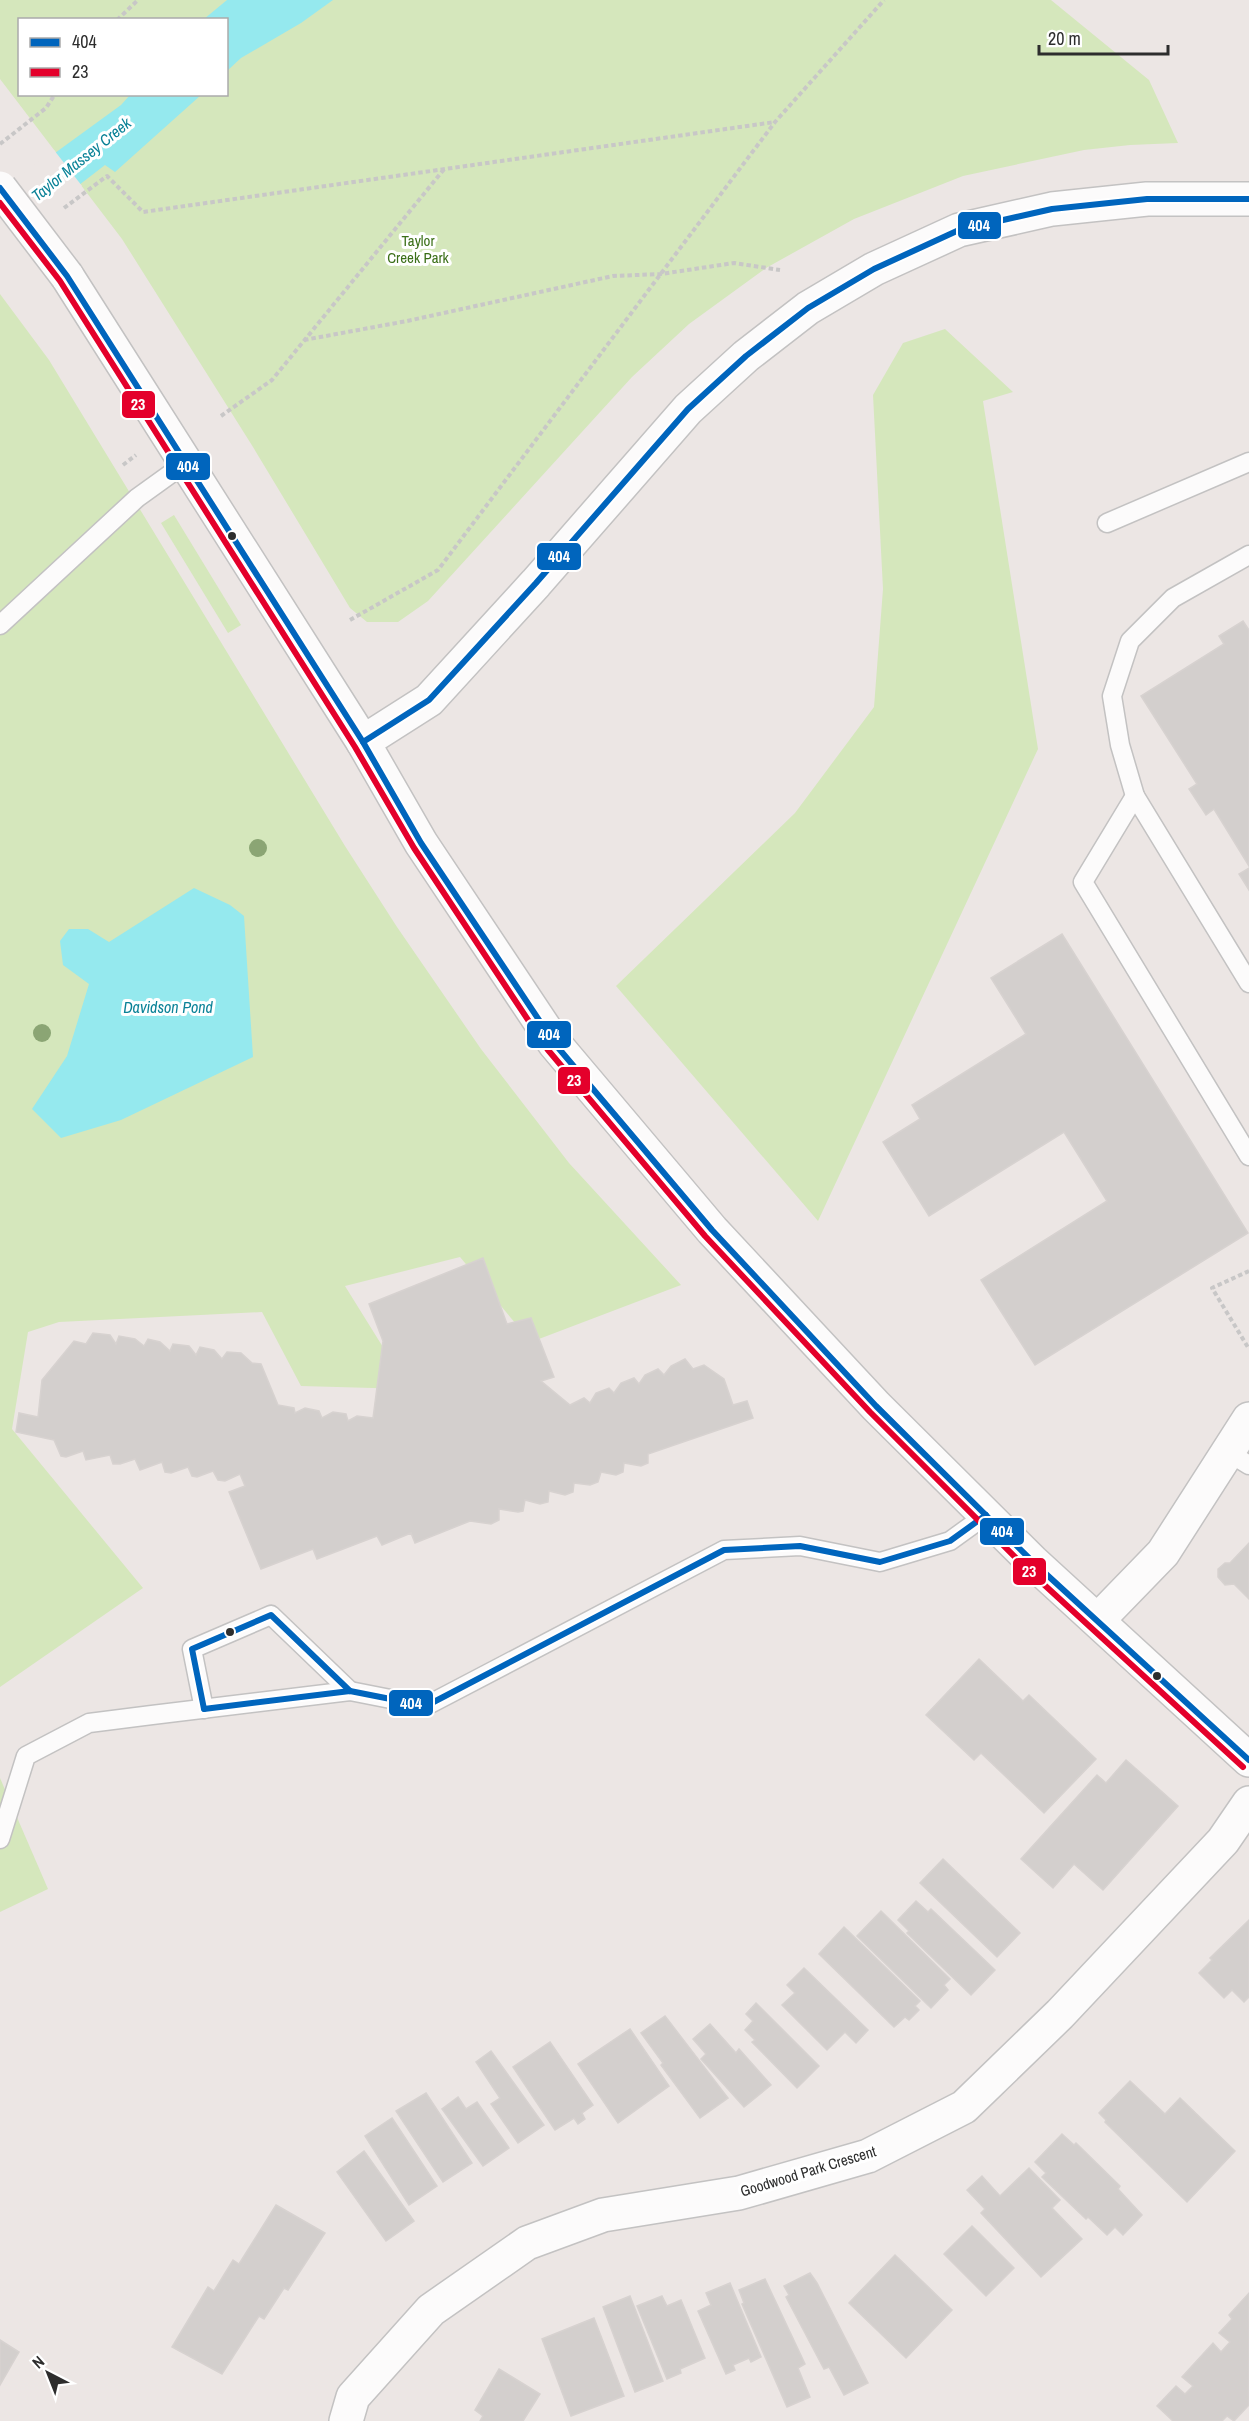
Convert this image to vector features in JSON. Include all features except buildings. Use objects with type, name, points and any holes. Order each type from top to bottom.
[{"type":"street","points":[[0,188],[66,276],[187,462],[363,742],[421,843],[555,1044],[712,1230],[876,1406],[1033,1562],[1249,1760]]},
{"type":"street","points":[[363,742],[429,700],[536,583],[688,410],[746,356],[808,308],[874,269],[959,230],[1052,209],[1147,199],[1249,199]]},
{"type":"street","points":[[1098,1620],[1163,1553],[1238,1459],[1249,1419]]},
{"type":"street","name":"Goodwood Park Crescent","points":[[346,2421],[353,2397],[431,2310],[527,2243],[603,2216],[739,2193],[868,2156],[964,2107],[1060,2014],[1215,1850],[1234,1827],[1249,1803]]},
{"type":"lane","points":[[0,625],[137,498],[187,462]]},
{"type":"lane","points":[[1107,523],[1249,462]]},
{"type":"lane","points":[[1249,555],[1173,598],[1130,641],[1112,696],[1120,745],[1135,796],[1249,983]]},
{"type":"lane","points":[[1135,796],[1083,882],[1249,1156]]},
{"type":"lane","points":[[0,1839],[26,1756],[89,1724],[350,1691],[426,1706],[724,1550],[800,1546],[880,1562],[950,1541],[986,1515]]},
{"type":"lane","points":[[204,1709],[192,1649],[271,1615],[350,1691]]},
{"type":"path","points":[[119,18],[138,0]]},
{"type":"path","points":[[350,621],[438,570],[775,122],[884,0]]},
{"type":"path","points":[[0,144],[46,108],[54,96]]},
{"type":"path","points":[[107,176],[143,212],[446,167],[775,122]]},
{"type":"path","points":[[221,416],[272,380],[446,167]]},
{"type":"path","points":[[304,340],[407,321],[522,294],[613,276],[661,274],[734,263],[780,270]]},
{"type":"path","points":[[1249,1271],[1212,1288],[1249,1349]]},
{"type":"green space","name":"Taylor Creek Park","points":[[0,0],[1051,0],[1149,80],[1178,143],[1084,150],[963,176],[854,219],[766,268],[689,324],[632,377],[428,601],[398,622],[367,622],[350,608],[253,447],[122,239],[0,79]]},
{"type":"green space","points":[[0,294],[49,360],[345,846],[397,927],[481,1049],[569,1163],[681,1285],[531,1342],[460,1257],[345,1286],[409,1389],[301,1386],[262,1312],[59,1322],[28,1332],[12,1429],[143,1588],[0,1687]]},
{"type":"green space","points":[[945,329],[1013,392],[983,401],[1038,749],[818,1221],[616,986],[795,813],[874,707],[883,589],[873,395],[903,343]]},
{"type":"green space","points":[[174,515],[241,625],[228,633],[161,523]]},
{"type":"green space","points":[[0,1778],[48,1889],[0,1912]]},
{"type":"water","points":[[227,0],[333,0],[301,23],[241,58],[228,70],[228,18],[205,18]]},
{"type":"water","name":"Taylor Massey Creek","points":[[129,96],[200,96],[115,172],[105,165],[0,246],[0,193],[121,105]]},
{"type":"water","name":"Davidson Pond","points":[[194,888],[230,905],[244,916],[253,1057],[121,1120],[61,1138],[32,1109],[67,1056],[89,984],[63,965],[60,941],[69,929],[88,929],[109,942]]},
{"type":"pier","points":[[54,150],[82,186],[0,249],[0,190]]},
{"type":"transit line","name":"404","points":[[0,188],[67,276],[363,742],[421,843],[555,1044],[712,1230],[876,1406],[1033,1562],[1249,1760]]},
{"type":"transit line","name":"404","points":[[363,742],[429,700],[536,583],[688,409],[746,356],[808,308],[874,269],[959,230],[1052,209],[1147,199],[1249,199]]},
{"type":"transit line","name":"23","points":[[0,203],[60,281],[355,747],[414,848],[548,1050],[705,1236],[870,1412],[1027,1569],[1243,1767]]},
{"type":"transit line","name":"404","points":[[204,1709],[350,1691],[426,1706],[724,1550],[800,1546],[880,1562],[950,1541],[986,1515]]},
{"type":"transit line","name":"404","points":[[204,1709],[192,1649],[271,1615],[350,1691]]}]
